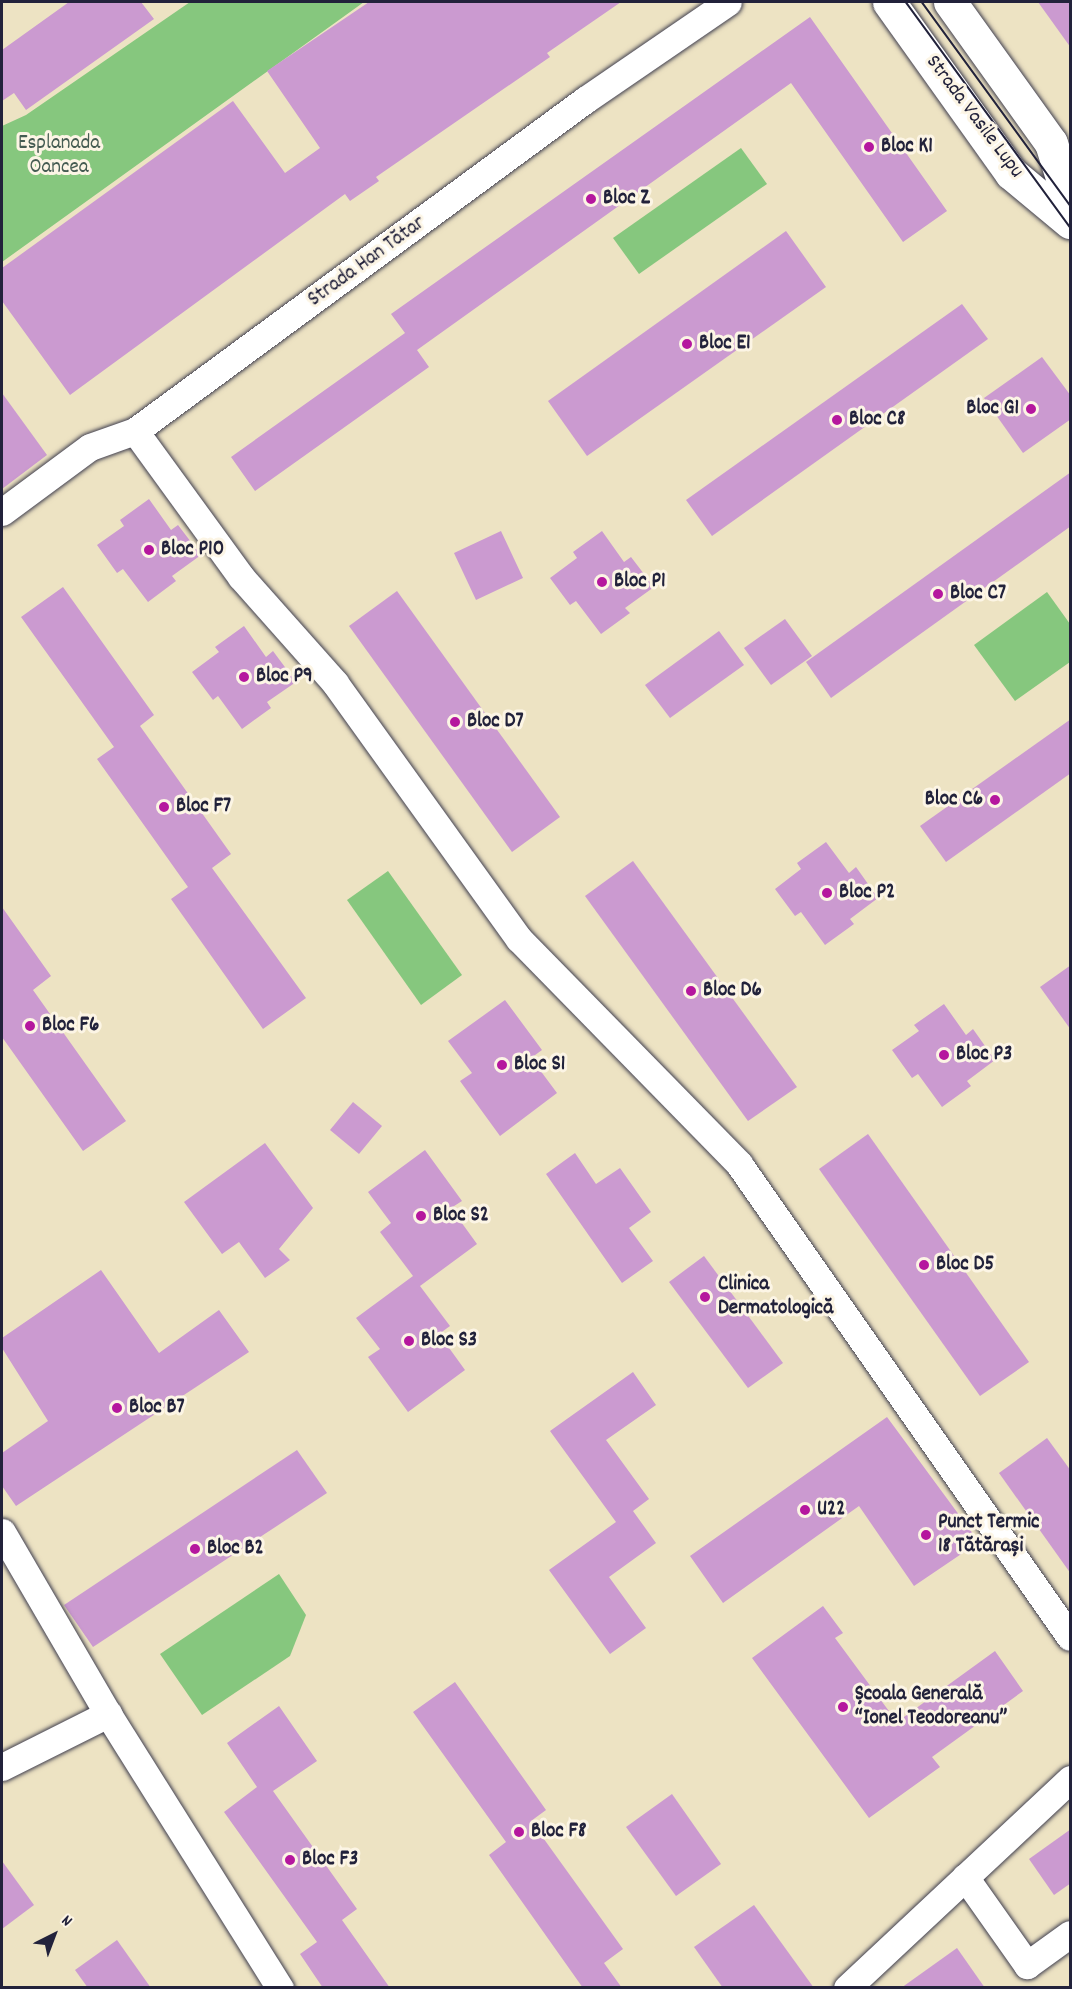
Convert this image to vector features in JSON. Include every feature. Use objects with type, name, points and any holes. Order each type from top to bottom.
[{"type":"main road","name":"Strada Vasile Lupu","points":[[889,2],[1011,173],[1071,222]]},
{"type":"main road","name":"Strada Vasile Lupu","points":[[950,2],[1051,143],[1071,203]]},
{"type":"street","name":"Strada Han Tătar","points":[[2,512],[90,447],[135,431],[585,100],[728,2]]},
{"type":"street","points":[[135,431],[241,577],[335,683],[519,939],[739,1164],[1071,1637]]},
{"type":"street","points":[[2,1532],[108,1714],[280,1988]]},
{"type":"street","points":[[2,1767],[108,1714]]},
{"type":"street","points":[[847,1988],[1071,1779]]},
{"type":"street","points":[[965,1877],[1027,1965],[1071,1934]]},
{"type":"green space","name":"Esplanada Oancea","points":[[190,2],[364,2],[2,262],[2,126],[26,115]]},
{"type":"green space","points":[[741,148],[767,184],[639,274],[613,238]]},
{"type":"green space","points":[[1047,592],[1070,624],[1070,662],[1015,701],[974,645]]},
{"type":"green space","points":[[388,871],[462,975],[421,1005],[347,900]]},
{"type":"green space","points":[[279,1574],[306,1615],[290,1656],[202,1715],[160,1654]]},
{"type":"building","points":[[69,2],[141,2],[154,19],[26,110],[14,93],[2,101],[2,50]]},
{"type":"building","points":[[369,2],[621,2],[547,53],[550,57],[376,177],[379,181],[350,201],[345,194],[70,395],[2,301],[2,268],[233,101],[285,173],[320,148],[267,71]]},
{"type":"building","points":[[1038,2],[1071,2],[1071,48]]},
{"type":"building","name":"Bloc Z","points":[[810,17],[947,211],[903,242],[791,83],[417,350],[429,367],[255,491],[231,457],[405,333],[391,314]]},
{"type":"building","name":"Bloc E1","points":[[786,231],[826,287],[587,456],[548,401]]},
{"type":"building","name":"Bloc C8","points":[[962,304],[988,339],[712,536],[686,500]]},
{"type":"building","name":"Bloc G1","points":[[1042,357],[1071,396],[1071,419],[1023,453],[984,398]]},
{"type":"building","points":[[2,393],[47,455],[2,489]]},
{"type":"building","name":"Bloc C7","points":[[1071,472],[1071,526],[831,698],[806,662]]},
{"type":"building","name":"Bloc P10","points":[[149,499],[171,530],[178,525],[201,555],[172,576],[176,581],[148,602],[123,569],[117,573],[97,545],[124,526],[120,520]]},
{"type":"building","points":[[501,531],[523,578],[476,600],[454,553]]},
{"type":"building","name":"Bloc P1","points":[[602,531],[624,562],[631,557],[654,587],[625,608],[630,613],[601,634],[576,601],[570,605],[550,578],[577,558],[573,552]]},
{"type":"building","name":"Bloc F7","points":[[63,587],[154,715],[140,726],[231,854],[212,868],[306,998],[263,1029],[171,899],[188,887],[97,759],[114,747],[21,617]]},
{"type":"building","name":"Bloc D7","points":[[397,591],[560,817],[512,852],[349,626]]},
{"type":"building","points":[[785,619],[812,656],[771,685],[744,648]]},
{"type":"building","name":"Bloc P9","points":[[244,626],[266,657],[273,651],[296,682],[267,702],[271,708],[242,729],[218,696],[213,700],[192,672],[219,652],[215,647]]},
{"type":"building","points":[[719,631],[744,665],[670,718],[645,685]]},
{"type":"building","name":"Bloc C6","points":[[1071,719],[1071,773],[946,862],[920,826]]},
{"type":"building","name":"Bloc P2","points":[[826,842],[849,873],[856,867],[878,898],[850,919],[854,924],[825,945],[801,912],[795,916],[775,889],[801,869],[797,863]]},
{"type":"building","name":"Bloc D6","points":[[633,861],[797,1087],[748,1121],[585,896]]},
{"type":"building","name":"Bloc F6","points":[[2,907],[51,976],[33,990],[126,1121],[83,1151],[2,1037]]},
{"type":"building","points":[[1071,965],[1071,1030],[1040,987]]},
{"type":"building","name":"Bloc S1","points":[[505,1000],[542,1050],[531,1058],[557,1093],[500,1136],[460,1081],[472,1073],[448,1041]]},
{"type":"building","name":"Bloc P3","points":[[944,1004],[966,1035],[973,1029],[995,1060],[967,1081],[971,1086],[942,1107],[918,1074],[912,1078],[892,1050],[919,1031],[914,1025]]},
{"type":"building","points":[[353,1102],[382,1126],[359,1154],[330,1130]]},
{"type":"building","name":"Bloc D5","points":[[868,1134],[1029,1362],[980,1396],[819,1169]]},
{"type":"building","points":[[265,1143],[313,1208],[279,1249],[290,1260],[265,1278],[239,1242],[222,1254],[184,1202]]},
{"type":"building","points":[[425,1150],[462,1201],[451,1208],[477,1244],[420,1286],[450,1326],[439,1334],[465,1370],[408,1412],[368,1357],[380,1349],[356,1318],[413,1276],[380,1232],[391,1223],[368,1192]]},
{"type":"building","points":[[575,1153],[596,1184],[620,1168],[651,1212],[629,1228],[653,1261],[622,1283],[546,1174]]},
{"type":"building","points":[[704,1256],[783,1363],[748,1388],[669,1282]]},
{"type":"building","points":[[101,1270],[159,1353],[219,1310],[249,1352],[16,1506],[2,1486],[2,1453],[48,1421],[2,1348],[2,1338]]},
{"type":"building","points":[[633,1372],[656,1405],[606,1440],[649,1499],[633,1511],[656,1543],[609,1577],[646,1628],[610,1654],[549,1570],[616,1522],[550,1431]]},
{"type":"building","name":"U22","points":[[887,1417],[979,1542],[914,1586],[859,1506],[723,1603],[690,1556]]},
{"type":"building","points":[[1047,1438],[1071,1471],[1071,1574],[999,1473]]},
{"type":"building","name":"Bloc B2","points":[[297,1450],[327,1493],[93,1647],[64,1605]]},
{"type":"building","points":[[823,1606],[843,1633],[835,1638],[897,1722],[995,1651],[1023,1691],[932,1757],[940,1767],[869,1818],[752,1658]]},
{"type":"building","name":"Bloc F8","points":[[455,1682],[546,1810],[531,1821],[623,1949],[604,1963],[622,1988],[583,1988],[489,1855],[506,1842],[413,1712]]},
{"type":"building","name":"Bloc F3","points":[[279,1706],[317,1761],[273,1791],[357,1909],[342,1920],[390,1988],[323,1988],[300,1954],[317,1942],[224,1812],[257,1787],[227,1743]]},
{"type":"building","points":[[672,1794],[721,1864],[676,1896],[626,1827]]},
{"type":"building","points":[[1071,1829],[1071,1883],[1054,1895],[1029,1859]]},
{"type":"building","points":[[2,1861],[34,1905],[2,1929]]},
{"type":"building","points":[[754,1905],[814,1988],[723,1988],[694,1947]]},
{"type":"building","points":[[117,1940],[151,1988],[88,1988],[75,1970]]},
{"type":"building","points":[[957,1948],[985,1988],[901,1988]]},
{"type":"tram line","points":[[906,2],[1070,227]]},
{"type":"tram line","points":[[922,2],[1070,205]]},
{"type":"place","name":"Bloc K1","points":[[869,147]]},
{"type":"place","name":"Bloc Z","points":[[591,199]]},
{"type":"place","name":"Bloc E1","points":[[687,344]]},
{"type":"place","name":"Bloc G1","points":[[1031,409]]},
{"type":"place","name":"Bloc C8","points":[[837,420]]},
{"type":"place","name":"Bloc P10","points":[[149,550]]},
{"type":"place","name":"Bloc P1","points":[[602,582]]},
{"type":"place","name":"Bloc C7","points":[[938,594]]},
{"type":"place","name":"Bloc P9","points":[[244,677]]},
{"type":"place","name":"Bloc D7","points":[[455,722]]},
{"type":"place","name":"Bloc C6","points":[[995,800]]},
{"type":"place","name":"Bloc F7","points":[[164,807]]},
{"type":"place","name":"Bloc P2","points":[[827,893]]},
{"type":"place","name":"Bloc D6","points":[[691,991]]},
{"type":"place","name":"Bloc F6","points":[[30,1026]]},
{"type":"place","name":"Bloc P3","points":[[944,1055]]},
{"type":"place","name":"Bloc S1","points":[[502,1065]]},
{"type":"place","name":"Bloc S2","points":[[421,1216]]},
{"type":"place","name":"Bloc D5","points":[[924,1265]]},
{"type":"place","name":"Clinica Dermatologică","points":[[705,1297]]},
{"type":"place","name":"Bloc S3","points":[[409,1341]]},
{"type":"place","name":"Bloc B7","points":[[117,1408]]},
{"type":"place","name":"U22","points":[[805,1510]]},
{"type":"place","name":"Punct Termic 18 Tătărași","points":[[926,1535]]},
{"type":"place","name":"Bloc B2","points":[[195,1549]]},
{"type":"place","name":"Școala Generală “Ionel Teodoreanu”","points":[[843,1707]]},
{"type":"place","name":"Bloc F8","points":[[519,1832]]},
{"type":"place","name":"Bloc F3","points":[[290,1860]]}]
